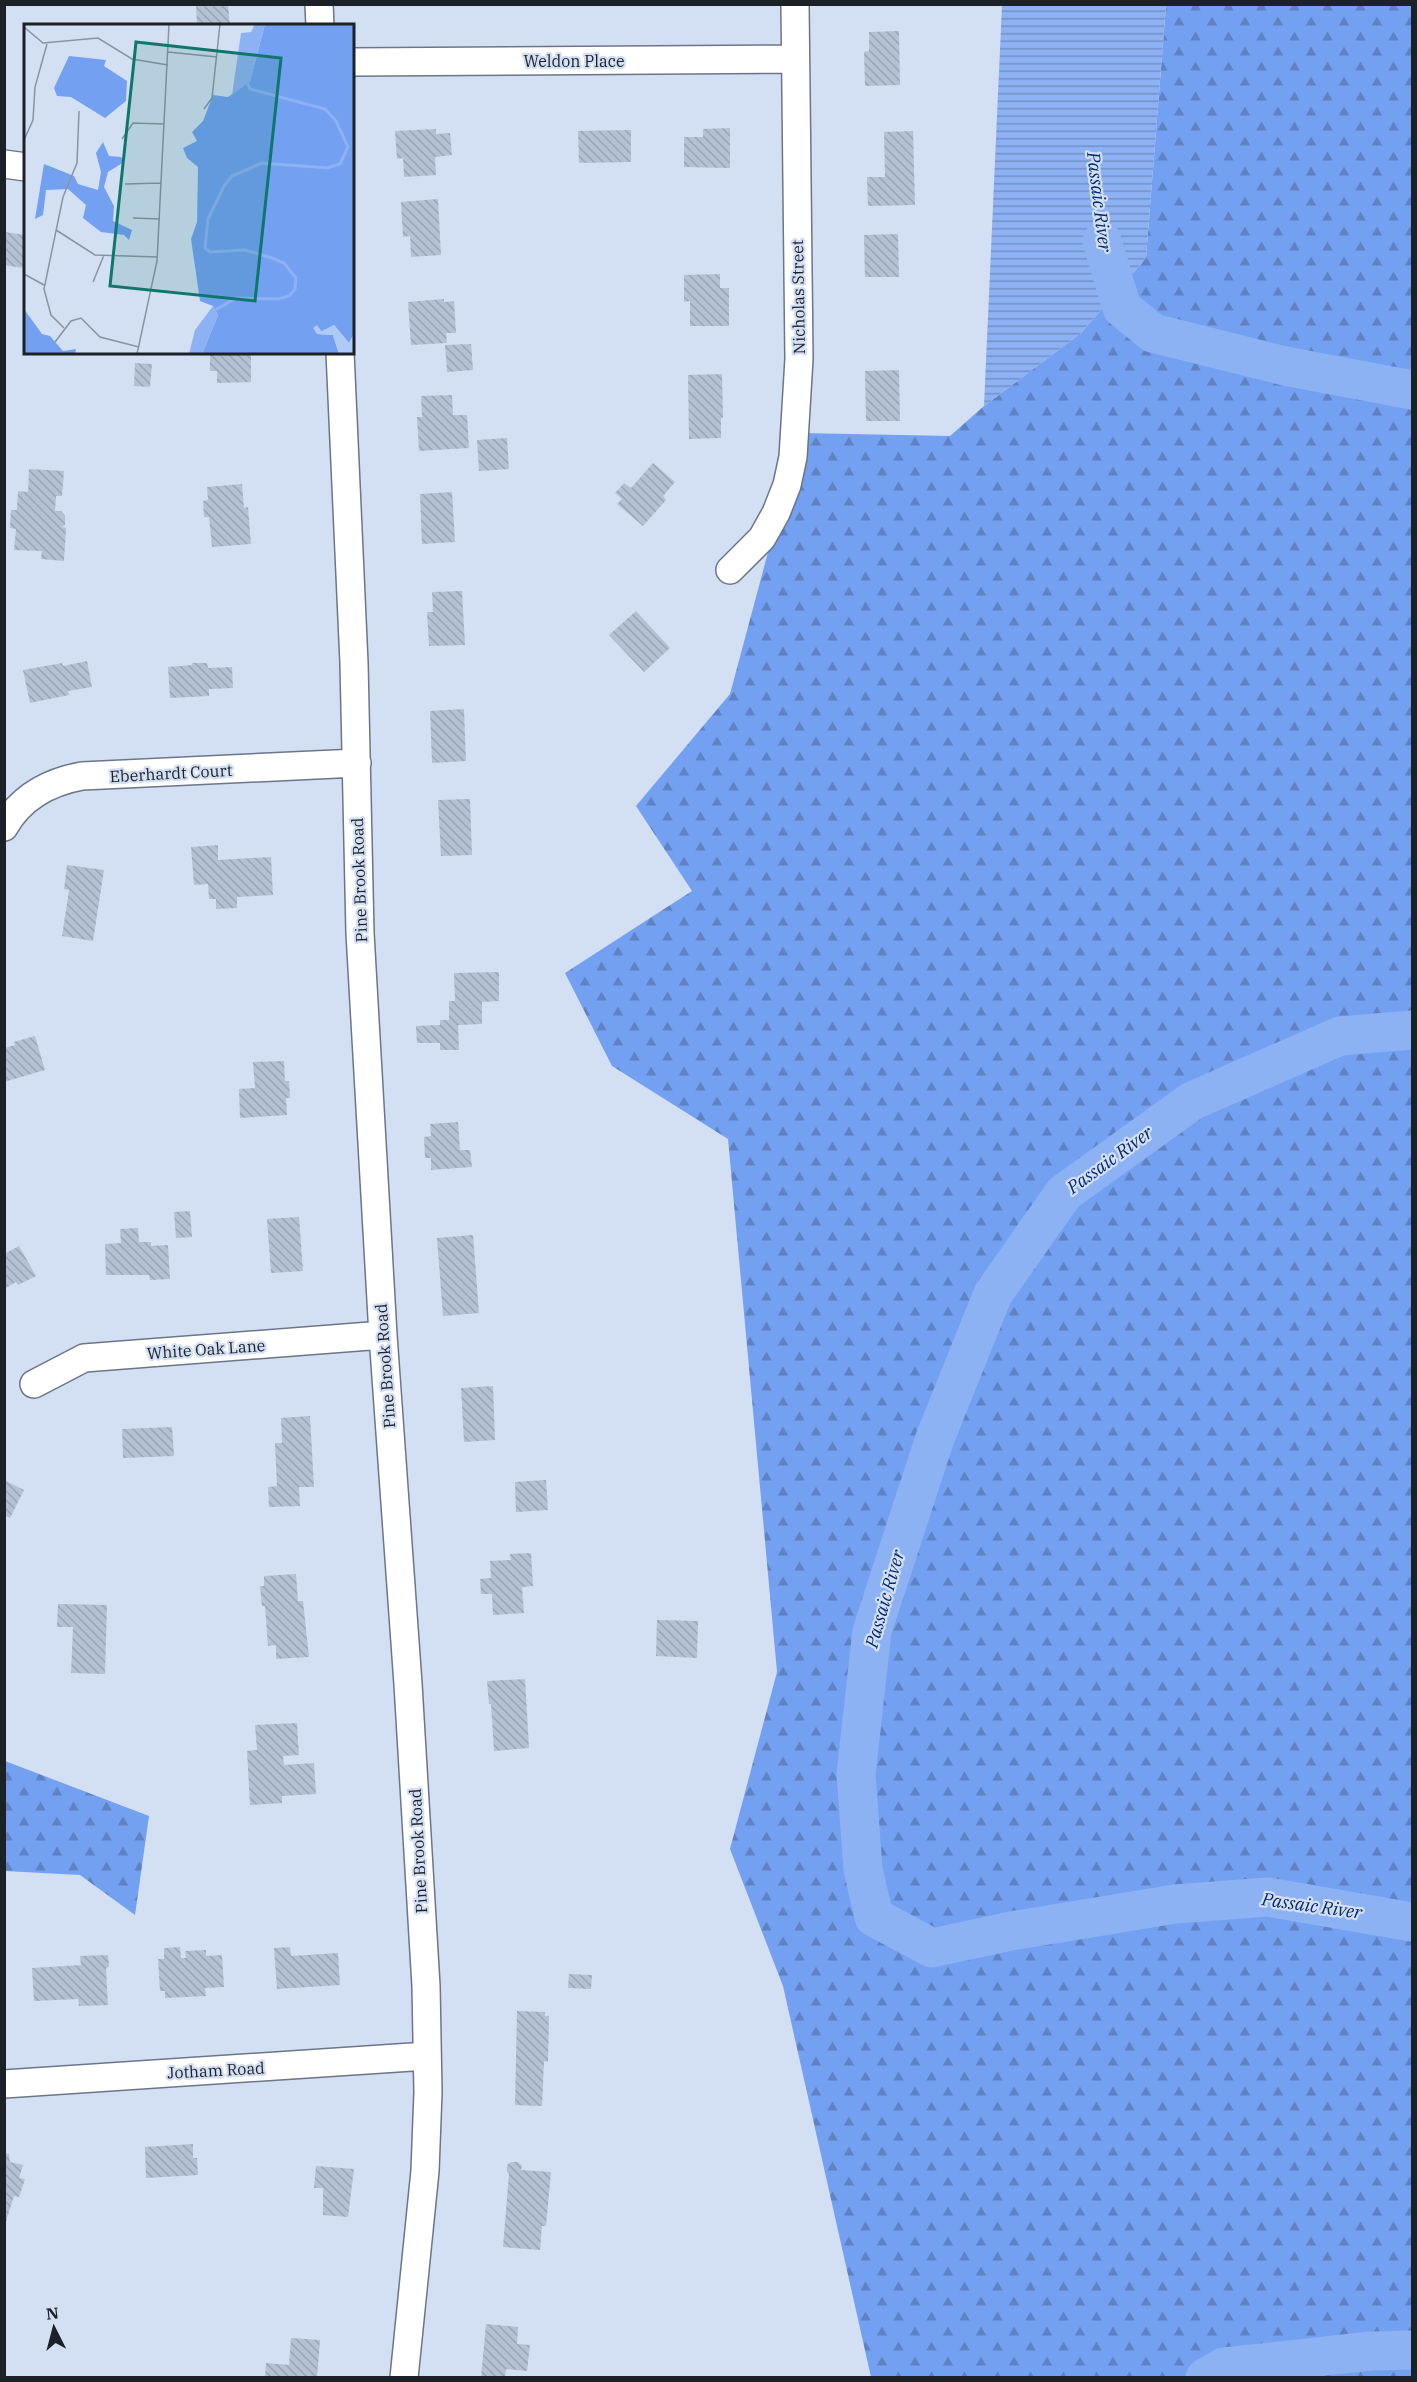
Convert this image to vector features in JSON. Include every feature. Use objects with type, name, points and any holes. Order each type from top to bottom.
[{"type":"street","points":[[319,4],[320,24]]},
{"type":"street","name":"Nicholas Street","points":[[730,570],[762,538],[787,485],[793,457],[799,359],[795,4]]},
{"type":"street","name":"Weldon Place","points":[[354,62],[795,59]]},
{"type":"street","points":[[4,164],[24,167]]},
{"type":"street","name":"Pine Brook Road","points":[[340,354],[351,573],[360,933],[383,1335],[409,1695],[426,1986],[425,2171],[404,2378]]},
{"type":"street","name":"Eberhardt Court","points":[[4,827],[18,808],[34,794],[54,783],[82,776],[357,763]]},
{"type":"street","name":"White Oak Lane","points":[[34,1384],[84,1358],[383,1335]]},
{"type":"street","name":"Jotham Road","points":[[4,2084],[427,2056]]},
{"type":"green space","points":[[1166,5],[1412,5],[1412,2377],[871,2377],[783,1986],[730,1849],[777,1672],[728,1139],[612,1066],[565,973],[692,891],[636,806],[730,694],[800,433],[950,436],[984,406],[1081,333],[1146,258]]},
{"type":"green space","points":[[5,1761],[149,1816],[135,1915],[80,1875],[5,1871]]},
{"type":"water","points":[[1002,5],[1166,5],[1146,258],[1081,333],[984,406]]},
{"type":"building","points":[[196,4],[228,4],[230,24],[197,24]]},
{"type":"building","points":[[899,31],[900,85],[865,86],[864,52],[869,51],[869,32]]},
{"type":"building","points":[[730,128],[730,168],[684,167],[684,137],[703,137],[703,129]]},
{"type":"building","points":[[436,129],[436,134],[450,133],[452,155],[435,157],[436,175],[404,177],[403,158],[397,159],[395,131]]},
{"type":"building","points":[[631,130],[631,162],[579,163],[578,131]]},
{"type":"building","points":[[913,131],[915,205],[868,206],[867,177],[885,177],[884,132]]},
{"type":"building","points":[[438,199],[441,255],[411,257],[410,236],[403,237],[401,202]]},
{"type":"building","points":[[4,232],[24,235],[23,268],[4,265]]},
{"type":"building","points":[[898,234],[899,277],[865,277],[864,235]]},
{"type":"building","points":[[720,274],[720,288],[729,288],[729,326],[690,326],[690,301],[684,302],[684,275]]},
{"type":"building","points":[[444,299],[444,302],[454,301],[456,333],[446,333],[447,343],[411,345],[408,302]]},
{"type":"building","points":[[471,344],[473,370],[447,372],[445,345]]},
{"type":"building","points":[[210,354],[251,354],[251,382],[217,383],[217,371],[210,371]]},
{"type":"building","points":[[135,363],[152,364],[150,387],[134,386]]},
{"type":"building","points":[[899,370],[900,421],[866,421],[865,371]]},
{"type":"building","points":[[722,374],[721,438],[689,439],[688,375]]},
{"type":"building","points":[[452,395],[453,415],[467,415],[469,448],[419,451],[417,417],[422,417],[421,396]]},
{"type":"building","points":[[507,438],[509,469],[479,471],[477,440]]},
{"type":"building","points":[[653,463],[675,482],[663,496],[666,500],[643,526],[617,504],[622,499],[615,493],[624,483],[631,488]]},
{"type":"building","points":[[29,469],[64,471],[62,496],[56,496],[55,511],[61,511],[65,516],[65,525],[62,527],[66,528],[64,561],[41,559],[42,551],[14,550],[16,529],[10,528],[11,510],[17,510],[18,491],[28,492]]},
{"type":"building","points":[[242,484],[244,508],[248,507],[251,544],[212,547],[209,517],[204,517],[203,501],[208,500],[207,487]]},
{"type":"building","points":[[452,492],[455,542],[422,544],[420,494]]},
{"type":"building","points":[[462,591],[465,645],[429,646],[427,612],[433,612],[432,592]]},
{"type":"building","points":[[636,611],[670,648],[644,672],[609,635]]},
{"type":"building","points":[[87,661],[92,687],[68,691],[69,695],[30,703],[23,670]]},
{"type":"building","points":[[192,663],[207,663],[208,668],[232,667],[233,688],[209,689],[209,696],[170,698],[168,667],[192,665]]},
{"type":"building","points":[[464,709],[466,761],[432,763],[430,711]]},
{"type":"building","points":[[470,799],[472,855],[441,856],[438,800]]},
{"type":"building","points":[[218,845],[218,860],[271,857],[273,895],[237,897],[237,908],[216,909],[216,899],[209,899],[208,884],[194,885],[191,847]]},
{"type":"building","points":[[67,865],[104,870],[93,941],[62,936],[69,890],[64,889]]},
{"type":"building","points":[[499,972],[499,1001],[482,1002],[482,1024],[458,1025],[459,1050],[440,1050],[440,1043],[417,1043],[416,1026],[440,1025],[440,1020],[449,1020],[449,1001],[455,1001],[454,973]]},
{"type":"building","points":[[35,1036],[45,1070],[4,1082],[4,1048],[15,1045],[14,1042]]},
{"type":"building","points":[[284,1061],[285,1081],[289,1081],[290,1098],[286,1098],[287,1115],[240,1118],[239,1089],[255,1088],[253,1062]]},
{"type":"building","points":[[458,1122],[460,1150],[470,1150],[472,1167],[431,1170],[431,1158],[425,1158],[424,1137],[431,1136],[430,1124]]},
{"type":"building","points":[[190,1211],[192,1237],[176,1238],[174,1212]]},
{"type":"building","points":[[299,1217],[303,1271],[271,1273],[267,1219]]},
{"type":"building","points":[[138,1228],[139,1242],[151,1242],[151,1246],[168,1245],[170,1279],[150,1280],[149,1275],[106,1275],[105,1244],[121,1243],[120,1229]]},
{"type":"building","points":[[473,1235],[479,1313],[443,1316],[437,1238]]},
{"type":"building","points":[[19,1246],[36,1276],[18,1285],[16,1282],[4,1289],[4,1254]]},
{"type":"building","points":[[493,1386],[495,1440],[464,1442],[461,1388]]},
{"type":"building","points":[[310,1416],[314,1487],[299,1487],[300,1506],[269,1507],[268,1487],[277,1486],[275,1443],[282,1443],[281,1418]]},
{"type":"building","points":[[172,1427],[174,1456],[123,1458],[122,1429]]},
{"type":"building","points":[[4,1480],[24,1490],[10,1518],[4,1515]]},
{"type":"building","points":[[546,1480],[548,1510],[516,1512],[515,1482]]},
{"type":"building","points":[[531,1553],[533,1586],[522,1587],[524,1613],[493,1615],[492,1594],[481,1594],[480,1579],[491,1578],[490,1561],[511,1560],[510,1554]]},
{"type":"building","points":[[296,1574],[298,1601],[303,1601],[309,1657],[276,1659],[276,1645],[268,1646],[265,1606],[262,1606],[260,1586],[264,1586],[264,1576]]},
{"type":"building","points":[[58,1604],[107,1605],[105,1674],[71,1673],[73,1627],[57,1627]]},
{"type":"building","points":[[657,1620],[698,1621],[697,1658],[656,1656]]},
{"type":"building","points":[[525,1679],[529,1748],[494,1751],[487,1681]]},
{"type":"building","points":[[297,1723],[299,1755],[283,1756],[284,1765],[314,1763],[316,1794],[282,1796],[282,1803],[250,1805],[247,1751],[257,1750],[255,1725]]},
{"type":"building","points":[[180,1947],[181,1958],[186,1958],[185,1951],[206,1950],[206,1956],[222,1955],[224,1987],[205,1988],[206,1996],[165,1998],[165,1991],[160,1991],[158,1959],[164,1959],[164,1948]]},
{"type":"building","points":[[290,1947],[291,1956],[338,1953],[340,1985],[277,1989],[274,1948]]},
{"type":"building","points":[[108,1955],[109,1967],[106,1968],[108,2005],[79,2006],[78,1999],[34,2001],[32,1968],[81,1965],[80,1956]]},
{"type":"building","points":[[569,1974],[592,1975],[591,1989],[568,1988]]},
{"type":"building","points":[[517,2011],[545,2012],[545,2016],[549,2016],[548,2062],[544,2061],[542,2106],[515,2105]]},
{"type":"building","points":[[193,2144],[193,2158],[197,2158],[198,2175],[146,2178],[145,2147]]},
{"type":"building","points":[[4,2153],[9,2154],[10,2162],[23,2165],[19,2178],[25,2179],[19,2197],[14,2196],[5,2225]]},
{"type":"building","points":[[511,2162],[518,2162],[522,2166],[521,2170],[551,2172],[546,2226],[542,2226],[540,2250],[503,2247],[509,2174],[507,2165]]},
{"type":"building","points":[[316,2166],[354,2169],[348,2217],[323,2215],[323,2188],[314,2188]]},
{"type":"building","points":[[486,2324],[518,2327],[517,2344],[530,2345],[527,2371],[506,2369],[505,2378],[481,2378]]},
{"type":"building","points":[[291,2338],[320,2340],[317,2378],[265,2378],[266,2363],[289,2365]]},
{"type":"waterway","name":"Passaic River","points":[[1102,241],[1122,308],[1153,333],[1285,366],[1412,390]]},
{"type":"waterway","name":"Passaic River","points":[[1412,1030],[1340,1036],[1192,1101],[1064,1193],[993,1294],[935,1438],[872,1631],[856,1774],[863,1869],[874,1917],[932,1948],[1011,1931],[1175,1904],[1268,1897],[1412,1922]]},
{"type":"waterway","name":"Passaic River","points":[[1205,2378],[1224,2367],[1371,2351],[1412,2350]]}]
